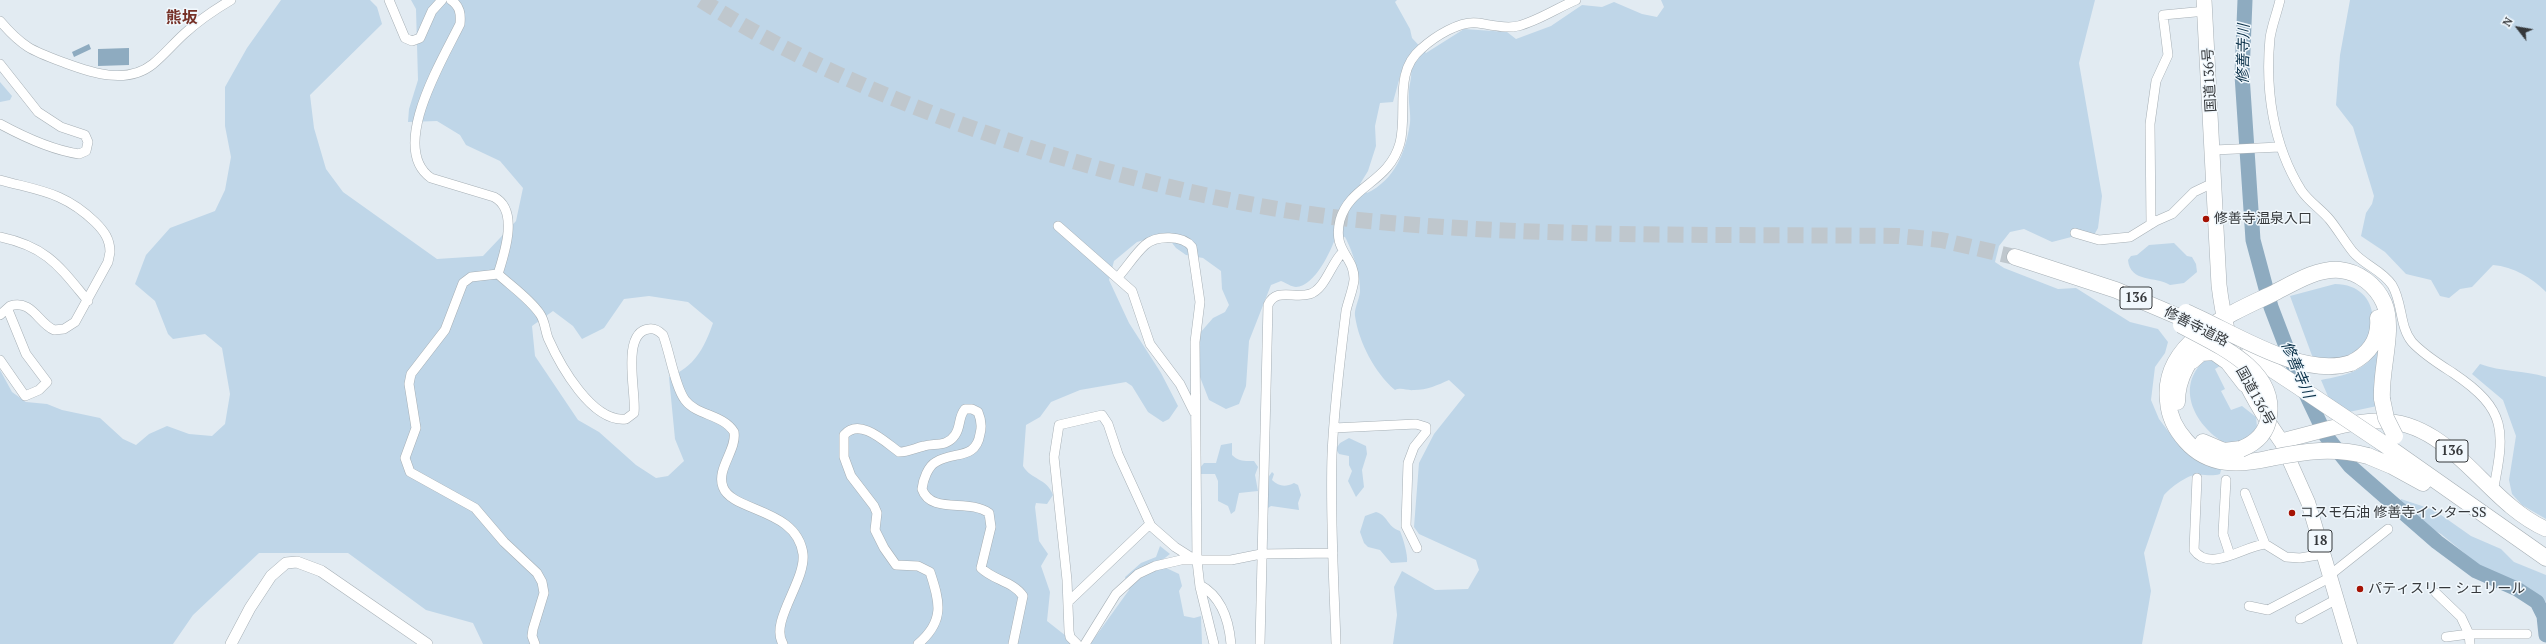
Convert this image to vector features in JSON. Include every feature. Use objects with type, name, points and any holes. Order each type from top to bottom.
[{"type":"highway","name":"国道136号","points":[[2205,5],[2218,149],[2215,182],[2219,285],[2223,320],[2245,384],[2281,441],[2337,428],[2383,421],[2416,428],[2443,444],[2494,492],[2527,518],[2546,530]]},
{"type":"highway","name":"修善寺道路","points":[[2015,257],[2086,279],[2184,319],[2249,354],[2302,389],[2388,439]]},
{"type":"highway","points":[[2050,268],[2296,362],[2324,368],[2351,363],[2366,353],[2378,332],[2376,307],[2368,292],[2354,282],[2329,278],[2283,291]]},
{"type":"highway","points":[[2388,439],[2382,399],[2388,318],[2384,303],[2373,286],[2356,274],[2332,270],[2314,274],[2223,320],[2192,341],[2175,360],[2169,376],[2167,389],[2173,421],[2190,445],[2213,459],[2240,464],[2317,450],[2342,450],[2368,456],[2392,466],[2511,534]]},
{"type":"highway","points":[[2184,319],[2246,364],[2265,387],[2270,404],[2266,428],[2256,441],[2241,449],[2224,451],[2214,448],[2199,440],[2187,427],[2177,402],[2179,381],[2183,372],[2194,354],[2223,320]]},
{"type":"highway","points":[[2183,372],[2201,353],[2210,351],[2224,358],[2245,384]]},
{"type":"highway","name":"136","points":[[2388,439],[2496,523],[2546,558]]},
{"type":"main road","name":"18","points":[[2281,441],[2308,502],[2350,644]]},
{"type":"street","points":[[0,20],[16,40],[38,52],[92,73],[120,76],[138,72],[152,65],[184,34],[220,3],[231,0]]},
{"type":"street","points":[[389,0],[405,38],[412,41],[420,38],[432,11],[442,0]]},
{"type":"street","points":[[451,0],[458,6],[460,12],[460,24],[425,93],[414,154],[422,172],[431,178],[494,197],[502,201],[507,208],[507,235],[498,274]]},
{"type":"street","points":[[1336,644],[1332,455],[1348,302],[1354,282],[1351,263],[1342,253],[1338,239],[1344,207],[1382,174],[1396,155],[1404,122],[1402,85],[1412,56],[1428,43],[1467,23],[1515,27],[1576,0]]},
{"type":"street","points":[[2280,0],[2273,22],[2269,61],[2273,117],[2280,146],[2307,198],[2330,220],[2354,254],[2378,270],[2392,285],[2399,303],[2405,330],[2413,343],[2424,353],[2477,390],[2494,410],[2500,428],[2500,445],[2494,492]]},
{"type":"street","points":[[2151,224],[2150,124],[2156,81],[2168,55],[2163,15],[2205,5]]},
{"type":"street","points":[[0,64],[30,104],[60,127],[85,136],[88,142],[87,148],[79,154],[71,153],[37,142],[0,124]]},
{"type":"street","points":[[2218,149],[2280,146]]},
{"type":"street","points":[[0,180],[68,200],[84,211],[105,233],[110,247],[110,256],[88,301],[75,322],[59,331],[48,326],[31,308],[13,305],[4,313],[26,354],[46,384],[29,396],[22,395],[0,360]]},
{"type":"street","points":[[2075,233],[2107,241],[2130,237],[2151,224],[2172,214],[2194,192],[2215,182]]},
{"type":"street","points":[[1058,226],[1118,277],[1132,291],[1150,344],[1180,384],[1195,413]]},
{"type":"street","points":[[0,237],[31,247],[45,254],[57,264],[88,301]]},
{"type":"street","points":[[1118,277],[1146,243],[1176,238],[1188,242],[1192,247],[1200,302],[1196,324],[1195,413],[1197,561],[1200,585],[1214,644]]},
{"type":"street","points":[[1260,644],[1268,305],[1270,299],[1277,295],[1311,294],[1318,288],[1334,261],[1342,253]]},
{"type":"street","points":[[535,644],[532,636],[533,629],[544,593],[539,576],[504,542],[476,508],[410,472],[405,458],[416,428],[409,384],[412,374],[445,330],[463,283],[471,277],[498,274],[541,315],[548,337],[576,385],[593,406],[609,418],[626,419],[634,413],[635,399],[631,367],[633,351],[640,334],[650,329],[655,329],[663,335],[685,401],[697,409],[725,422],[734,432],[734,440],[722,476],[725,492],[731,498],[767,513],[783,524],[791,530],[801,546],[802,566],[780,629],[783,644]]},
{"type":"street","points":[[918,644],[934,624],[940,610],[939,598],[930,572],[918,566],[896,565],[884,548],[875,530],[877,513],[874,506],[856,486],[844,457],[844,435],[848,430],[854,429],[869,431],[899,452],[905,452],[926,445],[937,446],[948,442],[955,435],[961,414],[965,409],[978,412],[980,418],[981,432],[976,446],[966,454],[935,462],[927,473],[922,489],[926,498],[932,502],[974,506],[989,513],[991,527],[981,568],[987,574],[1011,585],[1023,596],[1013,644]]},
{"type":"street","points":[[1077,644],[1070,637],[1054,457],[1059,424],[1098,415],[1106,419],[1118,454],[1150,524],[1175,547],[1197,561]]},
{"type":"street","points":[[1334,428],[1416,424],[1426,427],[1426,432],[1414,447],[1408,463],[1406,526],[1417,548]]},
{"type":"street","points":[[2198,478],[2194,550],[2196,554],[2208,559],[2230,555],[2265,544]]},
{"type":"street","points":[[2226,480],[2223,534],[2230,555]]},
{"type":"street","points":[[2245,493],[2265,544],[2286,557],[2300,558],[2324,554]]},
{"type":"street","points":[[1068,602],[1150,524]]},
{"type":"street","points":[[2249,606],[2268,610],[2330,576],[2388,529]]},
{"type":"street","points":[[1086,644],[1116,594],[1129,581],[1155,566],[1181,560],[1231,560],[1261,554],[1333,553]]},
{"type":"street","points":[[231,644],[250,608],[271,576],[286,564],[297,562],[321,571],[427,644]]},
{"type":"street","points":[[1200,585],[1212,594],[1222,609],[1230,630],[1230,644]]},
{"type":"street","points":[[2436,593],[2460,617],[2469,634],[2470,644]]},
{"type":"street","points":[[2300,619],[2337,599]]},
{"type":"street","points":[[2446,637],[2469,634],[2527,634]]},
{"type":"shaded area","points":[[281,0],[370,0],[377,7],[382,24],[310,95],[314,128],[326,169],[343,192],[437,259],[483,256],[516,221],[523,188],[500,161],[466,145],[460,135],[437,121],[408,122],[409,109],[418,80],[416,9],[411,0],[1397,0],[1395,2],[1410,29],[1412,38],[1426,53],[1464,29],[1507,32],[1516,39],[1551,26],[1582,5],[1602,7],[1614,2],[1642,14],[1657,17],[1664,7],[1661,0],[2095,0],[2079,63],[2102,196],[2098,228],[2094,235],[2079,235],[2052,242],[2024,229],[2010,232],[1999,246],[1995,262],[2004,268],[2058,289],[2076,288],[2130,322],[2158,329],[2168,342],[2165,353],[2155,367],[2151,400],[2159,419],[2178,444],[2221,470],[2220,474],[2217,475],[2191,476],[2174,486],[2164,495],[2144,553],[2151,591],[2142,644],[1393,644],[1397,615],[1394,587],[1402,571],[1435,590],[1468,589],[1479,570],[1476,560],[1419,534],[1414,527],[1419,463],[1434,434],[1465,395],[1449,380],[1423,389],[1395,390],[1381,375],[1364,347],[1357,326],[1355,313],[1360,286],[1356,263],[1345,237],[1336,236],[1321,267],[1310,281],[1296,287],[1281,281],[1271,285],[1249,341],[1246,386],[1239,404],[1226,409],[1209,400],[1198,372],[1200,333],[1213,318],[1225,312],[1229,305],[1222,289],[1221,271],[1203,258],[1186,255],[1176,248],[1165,234],[1137,242],[1114,261],[1109,280],[1129,323],[1161,373],[1178,406],[1169,419],[1163,422],[1148,412],[1132,386],[1126,382],[1080,390],[1051,402],[1040,417],[1026,425],[1023,466],[1026,471],[1047,485],[1053,495],[1047,504],[1036,503],[1035,507],[1039,541],[1048,554],[1041,566],[1050,592],[1047,621],[1066,636],[1071,644],[483,644],[473,623],[426,610],[348,553],[259,553],[193,615],[173,644],[0,644],[0,370],[12,392],[26,402],[47,404],[62,410],[100,418],[123,439],[136,445],[149,434],[167,426],[189,434],[212,436],[225,424],[230,394],[222,348],[205,334],[173,339],[168,334],[155,301],[135,284],[146,255],[170,228],[215,211],[225,190],[231,157],[225,126],[225,87],[247,48]],"holes":[[[1406,67],[1411,71],[1409,89],[1410,123],[1406,144],[1398,164],[1392,173],[1385,181],[1367,193],[1360,184],[1368,171],[1376,146],[1375,126],[1380,103],[1393,102],[1401,73]],[[649,296],[688,302],[713,323],[706,341],[697,356],[685,368],[669,377],[675,439],[684,461],[668,476],[656,478],[636,465],[599,432],[578,420],[535,356],[532,326],[553,311],[573,326],[582,339],[604,328],[624,299]]]},
{"type":"shaded area","points":[[2350,0],[2546,0],[2546,292],[2528,277],[2515,270],[2493,265],[2472,287],[2460,289],[2449,298],[2440,296],[2431,280],[2406,274],[2385,252],[2361,236],[2366,213],[2372,204],[2374,196],[2353,127],[2336,105],[2340,55]]},
{"type":"shaded area","points":[[89,44],[91,49],[74,57],[72,52]]},
{"type":"shaded area","points":[[129,48],[129,65],[98,66],[98,49]]},
{"type":"shaded area","points":[[0,82],[12,96],[10,100],[0,102]]},
{"type":"shaded area","points":[[2174,243],[2187,256],[2192,257],[2196,264],[2197,272],[2184,283],[2170,285],[2164,282],[2138,276],[2133,272],[2128,260],[2131,256],[2137,255],[2149,245]]},
{"type":"shaded area","points":[[2335,284],[2351,287],[2362,294],[2370,304],[2373,316],[2372,329],[2367,342],[2358,352],[2345,360],[2334,362],[2314,361],[2290,296]]},
{"type":"shaded area","points":[[2379,348],[2377,406],[2349,412],[2330,401],[2321,380],[2354,371],[2368,362]]},
{"type":"shaded area","points":[[2206,359],[2218,361],[2220,366],[2215,369],[2225,389],[2221,391],[2231,410],[2242,406],[2256,417],[2257,427],[2247,441],[2228,445],[2217,438],[2198,418],[2190,394],[2191,382],[2196,370]]},
{"type":"shaded area","points":[[2480,364],[2488,367],[2546,377],[2546,519],[2522,505],[2512,494],[2509,480],[2516,436],[2503,400],[2472,374]]},
{"type":"shaded area","points":[[1349,438],[1366,446],[1367,454],[1362,470],[1364,487],[1356,497],[1348,481],[1352,471],[1349,465],[1349,456],[1339,454],[1336,449],[1340,443]]},
{"type":"shaded area","points":[[1232,443],[1232,455],[1240,460],[1254,461],[1258,467],[1255,475],[1258,491],[1239,493],[1235,511],[1231,514],[1228,506],[1218,501],[1218,481],[1215,474],[1201,474],[1199,469],[1204,463],[1216,463],[1221,445]]},
{"type":"shaded area","points":[[1272,472],[1274,474],[1272,480],[1277,484],[1285,486],[1294,483],[1298,485],[1301,495],[1298,503],[1299,510],[1271,506],[1268,508],[1267,479]]},
{"type":"shaded area","points":[[2401,499],[2434,510],[2471,536],[2501,549],[2514,562],[2546,575],[2546,602],[2513,582],[2485,570],[2441,534],[2420,523],[2408,508],[2400,504]]},
{"type":"shaded area","points":[[1376,512],[1383,516],[1395,529],[1400,531],[1404,542],[1407,562],[1391,563],[1380,550],[1368,547],[1364,543],[1360,532],[1365,516]]},
{"type":"shaded area","points":[[1160,546],[1170,554],[1161,561],[1162,566],[1179,574],[1182,586],[1179,591],[1184,616],[1194,618],[1201,616],[1202,644],[1087,644],[1093,640],[1129,590],[1125,577],[1141,563],[1156,557]]},
{"type":"waterway","name":"修善寺川","points":[[2245,0],[2242,75],[2253,240],[2271,307],[2297,375],[2326,436],[2350,466],[2437,542],[2476,571],[2517,589],[2537,602],[2544,616],[2546,635]]},
{"type":"tunnel","points":[[701,0],[737,22],[809,61],[922,110],[1045,153],[1136,179],[1275,209],[1369,221],[1567,233],[1898,236],[1941,240],[2015,257]]},
{"type":"place","name":"修善寺温泉入口","points":[[2206,219]]},
{"type":"place","name":"コスモ石油 修善寺インターSS","points":[[2292,513]]},
{"type":"place","name":"パティスリー シェリール","points":[[2360,589]]},
{"type":"district","name":"熊坂","points":[[182,18]]}]
